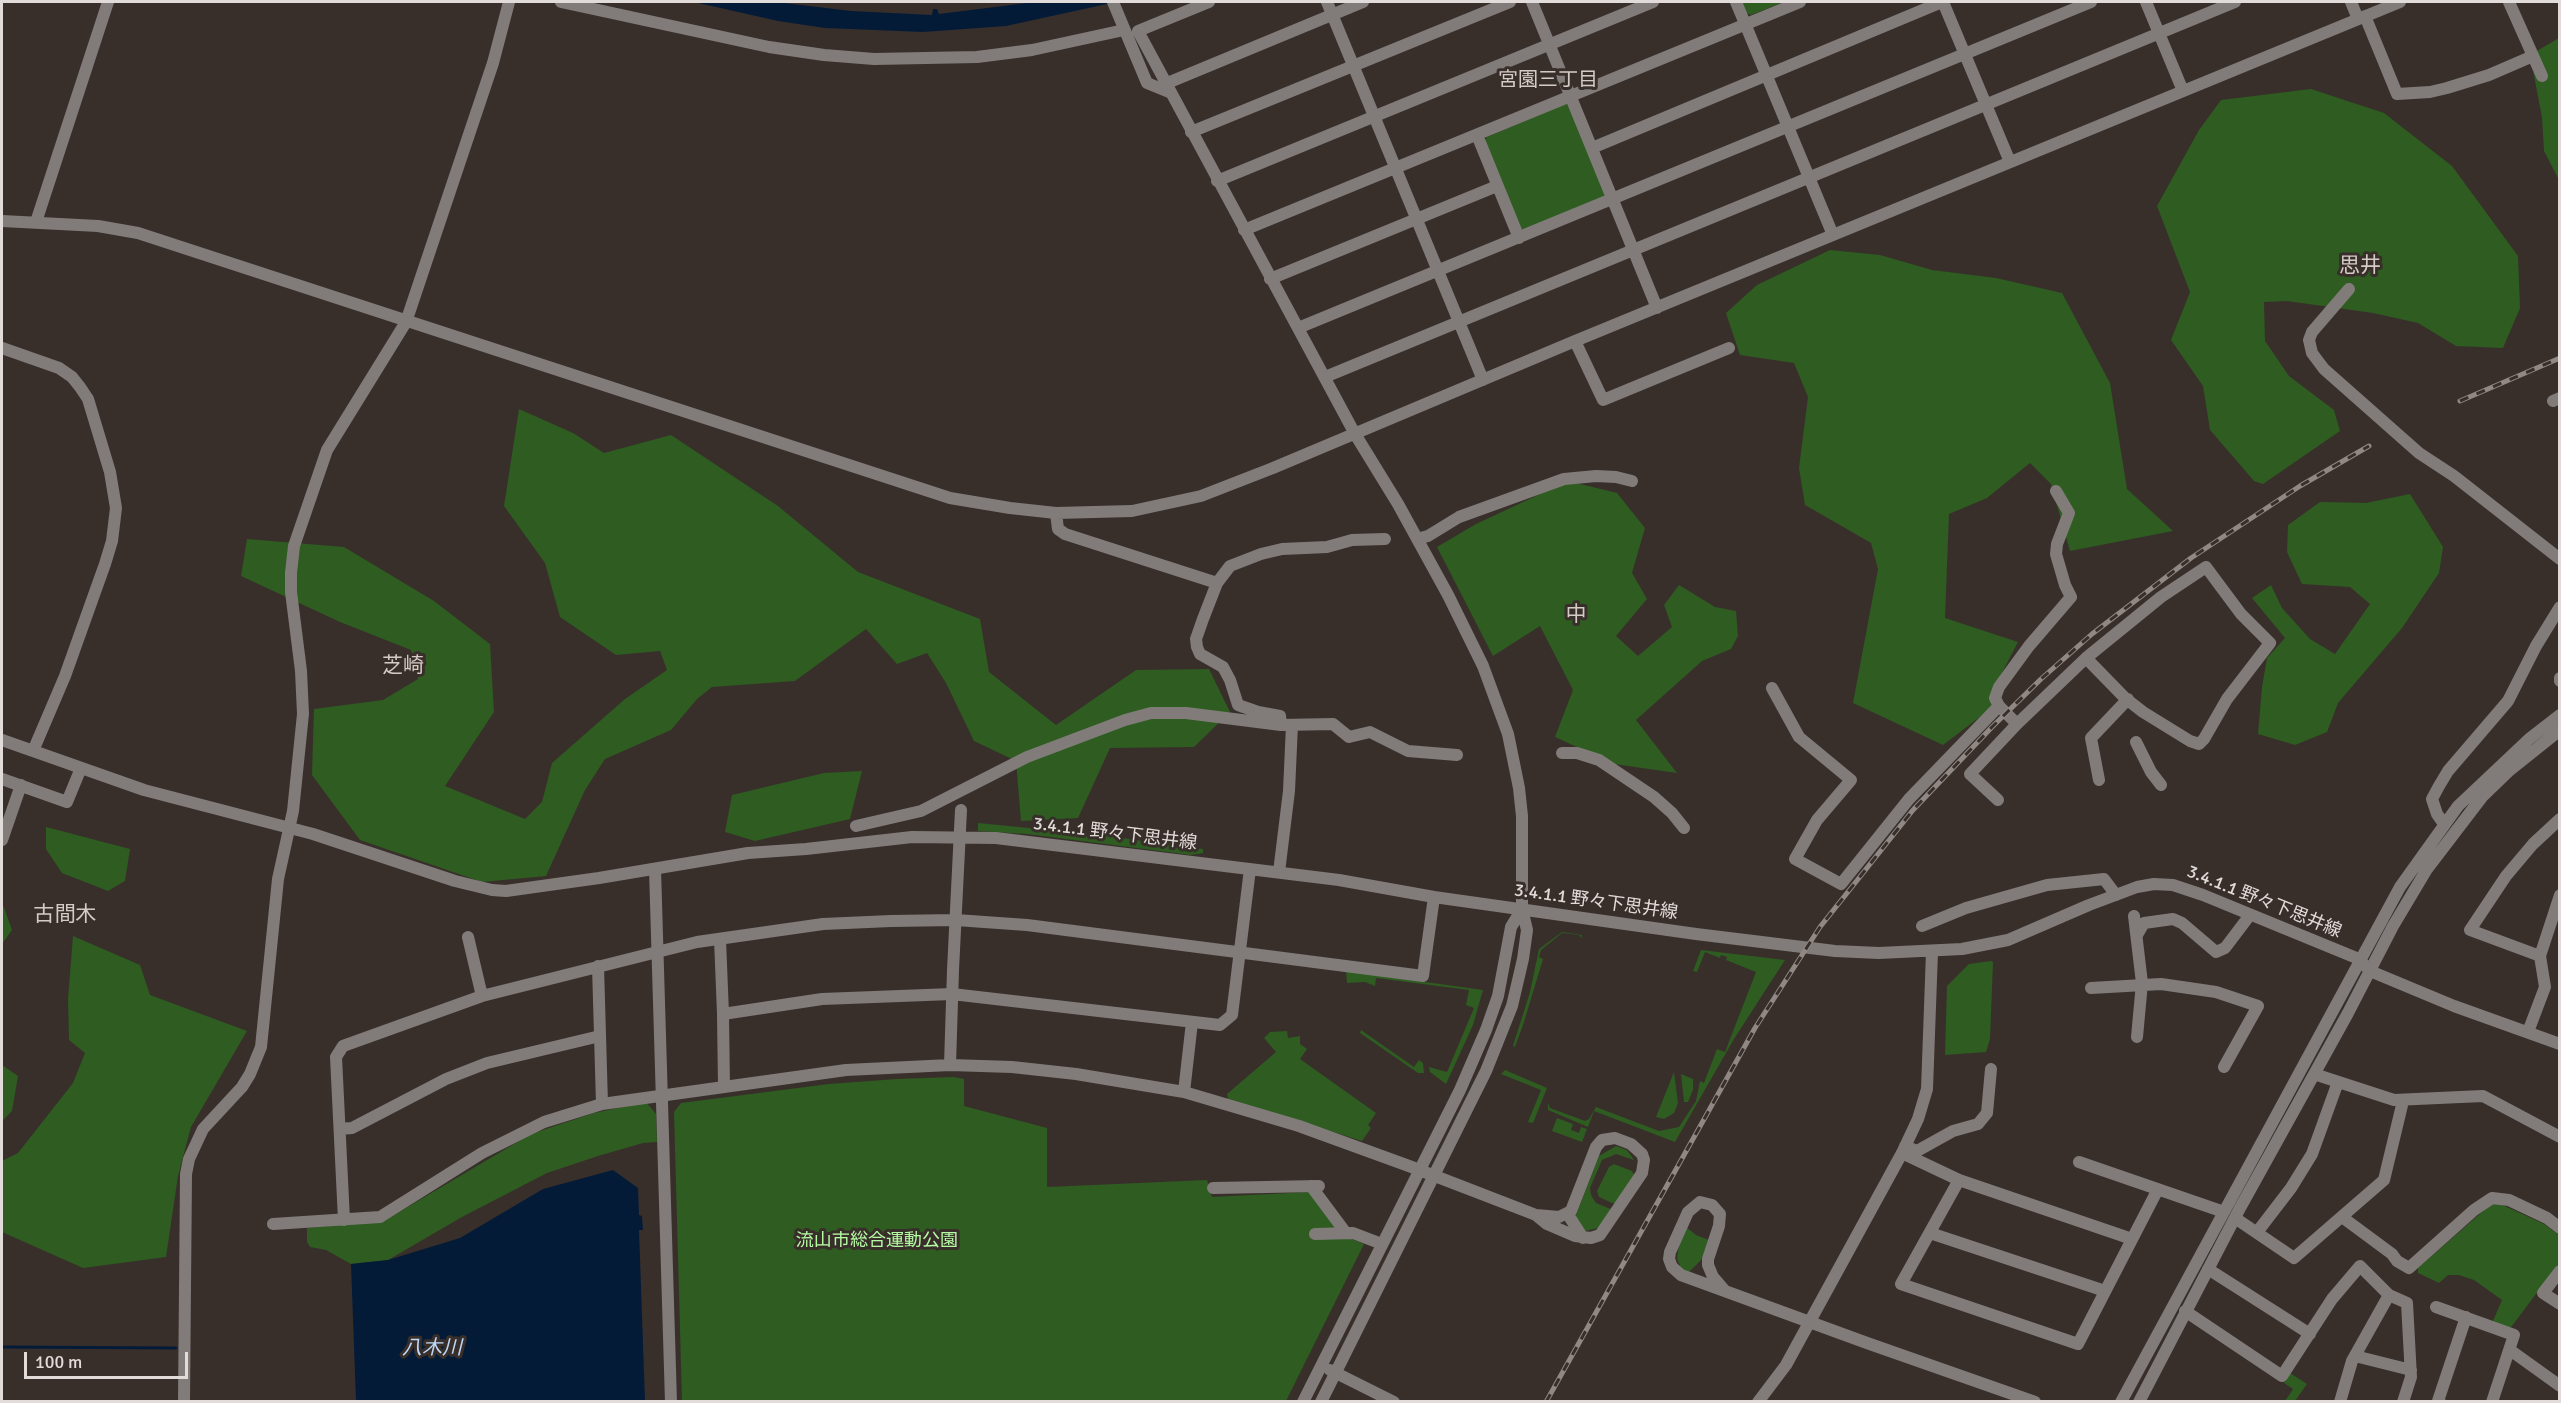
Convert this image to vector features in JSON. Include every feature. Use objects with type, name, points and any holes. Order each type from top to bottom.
[{"type":"street","points":[[36,222],[108,2]]},
{"type":"street","points":[[184,1401],[186,1174],[189,1159],[203,1129],[242,1087],[261,1047],[278,879],[291,828],[303,714],[301,671],[291,592],[294,546],[327,450],[406,322],[489,74],[509,2]]},
{"type":"street","points":[[561,2],[769,46],[824,55],[874,59],[977,57],[1032,50],[1122,25]]},
{"type":"street","points":[[1113,2],[1147,83],[1167,88],[1363,2]]},
{"type":"street","points":[[1209,2],[1138,31],[1355,434],[1417,539],[1483,666],[1508,734],[1522,816],[1522,909],[1527,930],[1512,1006],[1486,1071],[1321,1401]]},
{"type":"street","points":[[1327,2],[1483,380]]},
{"type":"street","points":[[1191,132],[1510,2]]},
{"type":"street","points":[[1532,2],[1657,308]]},
{"type":"street","points":[[1217,181],[1653,2]]},
{"type":"street","points":[[1736,2],[1833,235]]},
{"type":"street","points":[[1244,230],[1800,2]]},
{"type":"street","points":[[1592,148],[1943,2],[2010,162]]},
{"type":"street","points":[[1298,328],[2091,2]]},
{"type":"street","points":[[2146,2],[2183,91]]},
{"type":"street","points":[[1325,377],[2235,2]]},
{"type":"street","points":[[2350,2],[2362,17],[2397,94],[2430,92],[2447,88],[2489,75],[2533,56]]},
{"type":"street","points":[[2,221],[98,226],[138,233],[950,498],[1056,513],[1132,511],[1170,504],[1234,484],[1575,341],[2400,2]]},
{"type":"street","points":[[2509,2],[2542,76]]},
{"type":"street","points":[[1477,135],[1519,238]]},
{"type":"street","points":[[1270,279],[1497,186]]},
{"type":"street","points":[[2349,289],[2312,332],[2309,340],[2313,353],[2324,369],[2412,447],[2454,476],[2559,559]]},
{"type":"street","points":[[1575,341],[1603,400],[1729,348]]},
{"type":"street","points":[[2,348],[59,368],[72,376],[80,387],[88,399],[110,472],[116,508],[112,541],[105,564],[65,676],[33,751]]},
{"type":"street","points":[[1417,539],[1428,536],[1459,517],[1564,479],[1596,476],[1632,481]]},
{"type":"street","points":[[2017,724],[1999,706],[1995,698],[1999,687],[2029,646],[2071,597],[2056,554],[2057,544],[2069,513],[2056,491]]},
{"type":"street","points":[[1056,513],[1058,528],[1065,534],[1217,583]]},
{"type":"street","points":[[1279,872],[1289,791],[1287,725],[1280,716],[1238,705],[1228,674],[1223,667],[1200,654],[1197,647],[1203,619],[1217,583],[1230,566],[1282,549],[1327,548],[1352,540],[1385,539]]},
{"type":"street","points":[[1998,800],[1970,774],[2017,724],[2086,658],[2162,597],[2206,567],[2241,614],[2270,643],[2227,699],[2199,744],[2190,741],[2143,712],[2086,658]]},
{"type":"street","points":[[2444,824],[2437,814],[2432,799],[2448,771],[2508,701],[2536,646],[2559,608]]},
{"type":"street","points":[[1772,688],[1799,737],[1851,780],[1817,820],[1795,858],[1841,884],[1909,799],[1999,706]]},
{"type":"street","points":[[2099,780],[2091,738],[2128,699]]},
{"type":"street","points":[[856,826],[921,811],[1027,757],[1137,716],[1169,712],[1287,725],[1332,724],[1349,736],[1370,732],[1408,751],[1441,756],[1457,755]]},
{"type":"street","points":[[2139,1401],[2208,1269],[2230,1215],[2359,959],[2400,887],[2458,806],[2494,770],[2559,715]]},
{"type":"street","points":[[2121,1401],[2314,1074],[2393,926],[2427,868],[2465,817],[2510,770],[2559,730]]},
{"type":"street","name":"3.4.1.1 野々下思井線","points":[[2,740],[144,790],[291,828],[455,881],[492,890],[517,890],[721,856],[912,837],[960,837],[1040,842],[1279,872],[1434,897],[1835,951],[1932,952],[1970,948],[2008,940],[2116,895],[2154,884],[2173,885],[2359,959]]},
{"type":"street","points":[[2136,742],[2151,772],[2162,785]]},
{"type":"street","points":[[1562,753],[1577,753],[1599,760],[1654,797],[1672,813],[1684,828]]},
{"type":"street","points":[[2,779],[67,802],[81,768]]},
{"type":"street","points":[[2,840],[21,785]]},
{"type":"street","points":[[950,1065],[961,810]]},
{"type":"street","points":[[2540,956],[2470,930],[2506,876],[2559,820]]},
{"type":"street","points":[[655,868],[671,1401]]},
{"type":"street","points":[[723,1014],[822,999],[952,994],[1220,1025],[1232,1015],[1250,869]]},
{"type":"street","points":[[1922,926],[1966,908],[2047,885],[2104,879],[2116,895]]},
{"type":"street","points":[[2528,1032],[2545,987],[2540,956],[2559,895]]},
{"type":"street","points":[[344,1220],[336,1057],[343,1046],[482,996],[598,966],[720,939],[824,924],[956,920],[1098,933],[1423,976],[1434,897]]},
{"type":"street","points":[[1304,1401],[1460,1090],[1498,996],[1511,927],[1522,909]]},
{"type":"street","points":[[2137,934],[2144,923],[2173,919],[2182,923],[2216,952],[2225,948],[2250,915]]},
{"type":"street","points":[[2134,916],[2142,983],[2137,1037]]},
{"type":"street","points":[[468,937],[482,996]]},
{"type":"street","points":[[720,939],[724,1088]]},
{"type":"street","points":[[1758,1401],[1786,1365],[1904,1149],[1918,1119],[1927,1089],[1932,952]]},
{"type":"street","points":[[2359,959],[2370,971],[2454,1006],[2559,1044]]},
{"type":"street","points":[[598,966],[602,1104]]},
{"type":"street","points":[[2091,988],[2142,983],[2216,992],[2258,1006],[2224,1067]]},
{"type":"street","points":[[1184,1092],[1192,1022]]},
{"type":"street","points":[[340,1129],[352,1128],[446,1079],[487,1063],[600,1036]]},
{"type":"street","points":[[273,1224],[380,1217],[482,1153],[544,1122],[602,1104],[846,1070],[950,1065],[1012,1067],[1076,1074],[1184,1092],[1299,1126],[1536,1215],[1547,1224],[1583,1238],[1600,1235],[1605,1231],[1642,1173],[1644,1160],[1636,1147],[1616,1138],[1602,1140],[1596,1147],[1574,1205],[1567,1213],[1559,1216],[1536,1215]]},
{"type":"street","points":[[1904,1149],[1917,1151],[1953,1131],[1978,1124],[1987,1113],[1991,1069]]},
{"type":"street","points":[[2314,1074],[2403,1101],[2483,1096],[2559,1137]]},
{"type":"street","points":[[2258,1231],[2312,1154],[2338,1082]]},
{"type":"street","points":[[2079,1162],[2230,1215],[2258,1231],[2294,1258],[2384,1180],[2403,1101]]},
{"type":"street","points":[[1904,1149],[1959,1180],[2132,1239]]},
{"type":"street","points":[[1959,1180],[1901,1284],[2078,1344],[2158,1189]]},
{"type":"street","points":[[1213,1188],[1315,1186],[1346,1233]]},
{"type":"street","points":[[2342,1217],[2392,1254],[2397,1262],[2409,1268],[2474,1210],[2492,1198],[2509,1200],[2547,1218],[2559,1228]]},
{"type":"street","points":[[1725,1291],[1709,1271],[1708,1259],[1721,1219],[1716,1208],[1706,1202],[1700,1202],[1688,1212],[1670,1252],[1669,1259],[1672,1267],[1688,1278],[2035,1401]]},
{"type":"street","points":[[1567,1213],[1583,1238]]},
{"type":"street","points":[[1315,1234],[1353,1233],[1382,1244]]},
{"type":"street","points":[[1930,1233],[2105,1291]]},
{"type":"street","points":[[1688,1278],[1708,1259]]},
{"type":"street","points":[[2186,1311],[2282,1376],[2332,1299],[2360,1266],[2389,1295],[2407,1303],[2411,1370],[2403,1401]]},
{"type":"street","points":[[2208,1269],[2310,1334]]},
{"type":"street","points":[[2559,1271],[2543,1293],[2559,1304]]},
{"type":"street","points":[[2340,1401],[2355,1356],[2389,1295]]},
{"type":"street","points":[[2436,1307],[2514,1335],[2492,1401]]},
{"type":"street","points":[[2440,1401],[2438,1401],[2466,1317]]},
{"type":"street","points":[[2510,1350],[2559,1386]]},
{"type":"street","points":[[2355,1356],[2411,1370]]},
{"type":"street","points":[[1321,1366],[1394,1401]]},
{"type":"green space","points":[[1742,2],[1784,2],[1751,15],[1746,13]]},
{"type":"green space","points":[[2559,38],[2559,180],[2544,151],[2542,117],[2530,55]]},
{"type":"green space","points":[[2311,89],[2384,113],[2452,166],[2518,256],[2520,308],[2503,348],[2456,346],[2418,323],[2373,313],[2287,301],[2264,302],[2265,341],[2289,376],[2334,410],[2340,431],[2263,484],[2254,481],[2210,430],[2203,386],[2171,340],[2190,292],[2157,206],[2199,130],[2221,100]]},
{"type":"green space","points":[[1565,104],[1570,105],[1606,192],[1604,198],[1525,230],[1520,228],[1485,141],[1487,137]]},
{"type":"green space","points":[[1830,250],[1880,255],[1932,270],[1996,278],[2062,293],[2110,383],[2127,489],[2173,531],[2070,551],[2051,484],[2030,463],[1987,498],[1949,514],[1945,618],[2018,642],[1990,696],[1993,707],[1943,745],[1853,703],[1878,569],[1871,543],[1805,505],[1799,468],[1808,397],[1794,363],[1740,355],[1726,313],[1757,285]]},
{"type":"green space","points":[[519,409],[573,433],[604,453],[671,435],[778,506],[858,572],[980,619],[989,672],[1056,725],[1136,670],[1209,669],[1230,712],[1194,747],[1110,748],[1078,818],[1021,821],[1016,761],[974,741],[946,683],[927,653],[897,664],[866,629],[795,681],[712,687],[697,699],[671,730],[605,759],[585,790],[546,876],[482,882],[360,840],[312,775],[314,709],[383,700],[418,679],[411,650],[340,622],[241,576],[247,539],[344,547],[434,601],[490,644],[494,712],[445,786],[525,819],[542,802],[552,763],[625,699],[667,670],[660,651],[616,655],[560,617],[545,563],[504,506]]},
{"type":"green space","points":[[1568,481],[1617,493],[1645,528],[1632,573],[1647,599],[1616,636],[1638,656],[1672,627],[1664,605],[1679,585],[1715,607],[1736,611],[1738,636],[1731,649],[1702,661],[1636,720],[1677,773],[1614,764],[1555,737],[1573,690],[1540,626],[1493,656],[1437,547],[1476,524]]},
{"type":"green space","points":[[2410,494],[2443,547],[2439,573],[2402,628],[2338,703],[2327,732],[2295,745],[2258,734],[2267,658],[2285,638],[2252,598],[2271,585],[2282,608],[2310,639],[2335,654],[2370,604],[2350,587],[2302,584],[2287,552],[2288,525],[2320,502],[2366,503]]},
{"type":"green space","points":[[862,771],[850,819],[755,841],[725,832],[732,795],[824,773]]},
{"type":"green space","points":[[978,823],[1100,835],[1203,849],[1203,853],[1191,855],[1027,834],[978,831]]},
{"type":"green space","points":[[46,827],[130,849],[125,881],[108,891],[62,873],[46,849]]},
{"type":"green space","points":[[2,902],[12,930],[2,944]]},
{"type":"green space","points":[[1562,932],[1582,935],[1581,938],[1579,935],[1562,933],[1541,950],[1539,957],[1543,959],[1515,1047],[1513,1046],[1530,992],[1539,949]]},
{"type":"green space","points":[[73,936],[140,965],[150,995],[247,1031],[191,1127],[178,1176],[166,1257],[83,1268],[2,1232],[2,1161],[18,1153],[73,1083],[85,1053],[69,1040],[68,999]]},
{"type":"green space","points":[[1701,950],[1785,960],[1734,1039],[1675,1142],[1594,1111],[1588,1127],[1548,1110],[1548,1103],[1550,1108],[1585,1121],[1589,1119],[1596,1107],[1659,1131],[1679,1127],[1696,1101],[1700,1081],[1704,1083],[1717,1049],[1725,1052],[1756,972],[1726,960],[1727,957],[1721,955],[1720,958],[1705,952],[1697,972],[1693,971]]},
{"type":"green space","points":[[1993,962],[1990,1039],[1986,1052],[1945,1055],[1947,986],[1969,964]]},
{"type":"green space","points":[[1346,971],[1483,990],[1473,1025],[1446,1084],[1430,1072],[1429,1067],[1447,1072],[1474,1008],[1466,1005],[1469,990],[1376,978],[1375,986],[1365,982],[1347,983]]},
{"type":"green space","points":[[1361,1030],[1414,1067],[1419,1060],[1423,1063],[1424,1073],[1418,1073],[1360,1033]]},
{"type":"green space","points":[[1287,1031],[1288,1038],[1300,1036],[1300,1044],[1307,1049],[1300,1059],[1376,1113],[1368,1125],[1371,1128],[1362,1141],[1228,1099],[1227,1094],[1276,1052],[1264,1038],[1270,1032]]},
{"type":"green space","points":[[2,1065],[18,1076],[12,1111],[2,1121]]},
{"type":"green space","points":[[1505,1070],[1547,1088],[1533,1123],[1528,1122],[1541,1090],[1501,1074]]},
{"type":"green space","points":[[1674,1072],[1678,1103],[1674,1113],[1664,1119],[1656,1117]]},
{"type":"green space","points":[[1681,1074],[1693,1079],[1693,1090],[1688,1102],[1684,1102]]},
{"type":"green space","name":"流山市総合運動公園","points":[[953,1077],[964,1079],[964,1106],[1047,1128],[1047,1187],[1207,1180],[1212,1197],[1309,1192],[1336,1224],[1335,1232],[1364,1244],[1286,1401],[682,1401],[674,1112],[681,1103],[829,1084]]},
{"type":"green space","points":[[646,1102],[656,1114],[657,1142],[643,1143],[547,1173],[462,1217],[388,1260],[351,1264],[326,1250],[310,1247],[307,1242],[307,1228],[384,1221],[531,1134],[594,1113]]},
{"type":"green space","points":[[1557,1118],[1573,1124],[1571,1130],[1579,1133],[1581,1127],[1587,1129],[1582,1142],[1552,1131]]},
{"type":"green space","points":[[1616,1146],[1627,1150],[1634,1160],[1616,1154],[1602,1160],[1590,1188],[1591,1195],[1596,1203],[1613,1210],[1598,1228],[1585,1231],[1575,1218],[1599,1156]]},
{"type":"green space","points":[[1614,1164],[1632,1171],[1634,1175],[1616,1203],[1612,1203],[1599,1197],[1597,1191],[1609,1167]]},
{"type":"green space","points":[[2498,1203],[2544,1224],[2559,1235],[2559,1263],[2508,1329],[2496,1325],[2493,1321],[2502,1300],[2474,1280],[2459,1275],[2448,1275],[2439,1283],[2418,1273],[2418,1268],[2490,1205]]},
{"type":"green space","points":[[1686,1227],[1696,1235],[1709,1240],[1701,1260],[1689,1272],[1682,1270],[1677,1259],[1679,1245]]},
{"type":"green space","points":[[2290,1373],[2307,1384],[2295,1401],[2285,1401],[2293,1389],[2284,1383]]},
{"type":"water","points":[[694,2],[776,2],[851,11],[932,15],[933,9],[937,9],[939,14],[1035,2],[1116,2],[1006,26],[923,32],[825,28],[778,21]]},
{"type":"water","points":[[613,1170],[638,1188],[639,1215],[642,1216],[643,1230],[639,1230],[645,1401],[356,1401],[351,1264],[388,1260],[460,1238],[543,1189]]},
{"type":"waterway","name":"八木川","points":[[2,1347],[176,1348]]},
{"type":"railway","points":[[2460,401],[2560,358]]},
{"type":"railway","points":[[1546,1402],[1755,1028],[1820,927],[1913,810],[1992,727],[2092,634],[2191,558],[2300,486],[2369,446]]},
{"type":"district","name":"宮園三丁目","points":[[1548,81]]},
{"type":"district","name":"思井","points":[[2360,266]]},
{"type":"district","name":"中","points":[[1576,615]]},
{"type":"district","name":"芝崎","points":[[403,666]]},
{"type":"district","name":"古間木","points":[[65,915]]}]
